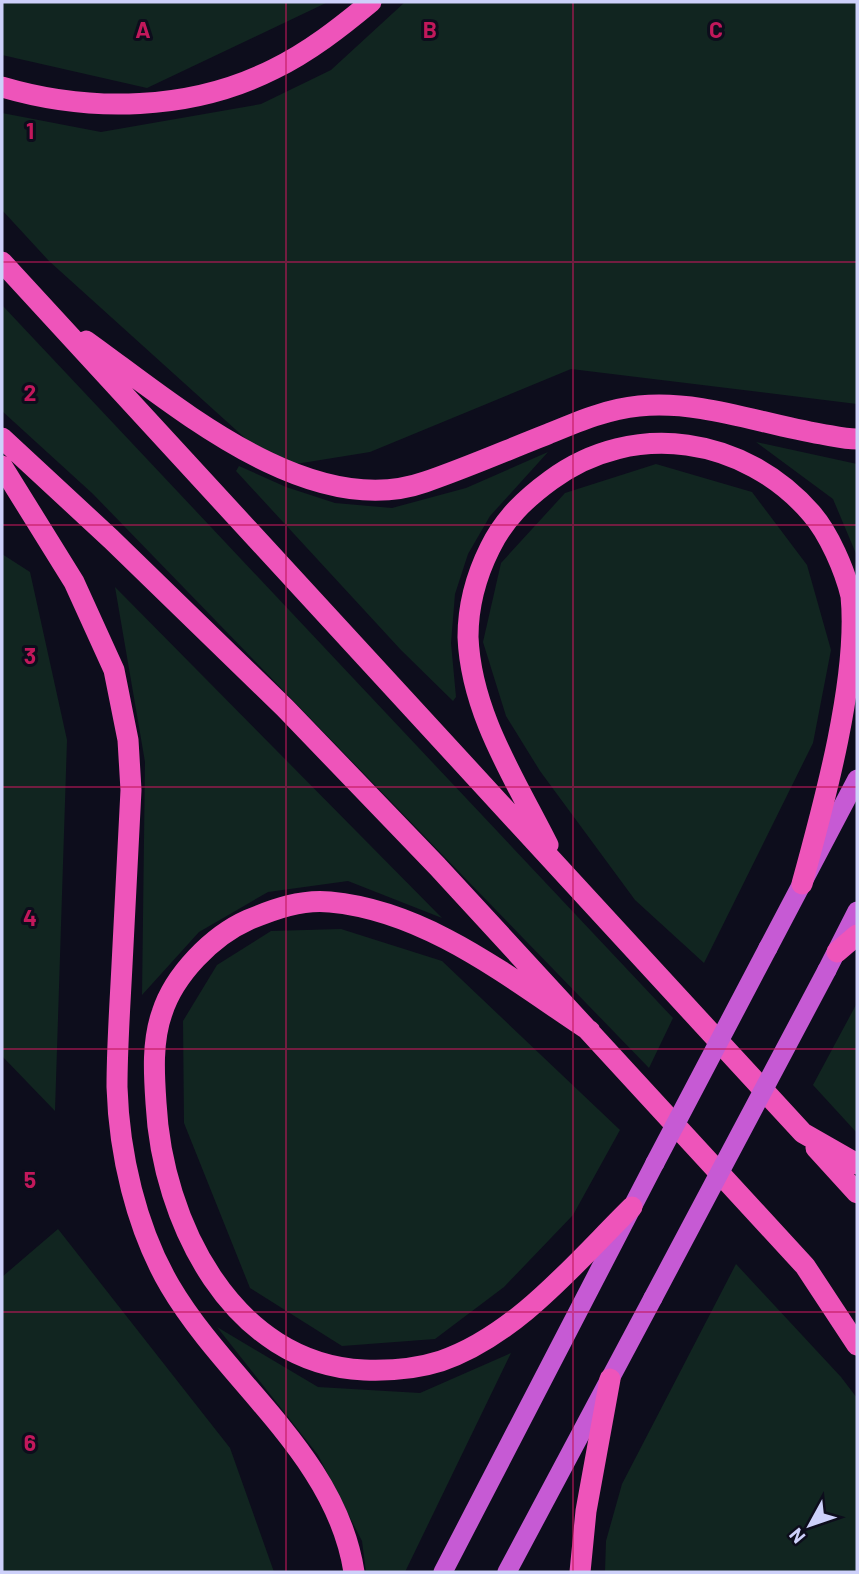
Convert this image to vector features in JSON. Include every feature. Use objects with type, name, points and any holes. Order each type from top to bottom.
[{"type":"highway","points":[[2,87],[69,102],[106,104],[146,103],[189,97],[232,86],[273,70],[324,39],[371,2]]},
{"type":"highway","points":[[2,262],[857,1192]]},
{"type":"highway","points":[[48,313],[228,443],[285,470],[330,484],[377,490],[422,483],[591,416],[639,406],[673,405],[721,411],[795,430],[857,439]]},
{"type":"highway","points":[[2,438],[111,539],[285,708],[437,866],[857,1320]]},
{"type":"highway","points":[[559,868],[489,730],[481,706],[472,673],[468,637],[477,579],[505,522],[532,494],[563,471],[585,460],[625,447],[663,443],[686,444],[728,453],[754,466],[776,481],[812,514],[841,566],[852,597],[856,657],[852,690],[802,884]]},
{"type":"highway","points":[[2,466],[74,582],[114,670],[121,698],[128,740],[131,790],[117,1089],[122,1142],[135,1199],[152,1249],[182,1306],[214,1349],[306,1459],[324,1486],[345,1533],[354,1572]]},
{"type":"highway","points":[[443,1572],[857,779]]},
{"type":"highway","points":[[590,1031],[462,948],[407,922],[372,910],[329,902],[300,903],[272,910],[225,933],[186,968],[169,993],[159,1024],[154,1073],[156,1116],[163,1155],[175,1201],[190,1239],[207,1272],[228,1301],[256,1329],[293,1352],[344,1369],[410,1369],[442,1360],[472,1347],[503,1328],[533,1303],[632,1206]]},
{"type":"highway","points":[[507,1572],[857,911]]},
{"type":"highway","points":[[832,961],[857,935]]},
{"type":"highway","points":[[803,1133],[857,1164]]},
{"type":"highway","points":[[805,1266],[857,1345]]},
{"type":"highway","points":[[580,1572],[586,1511],[610,1379]]},
{"type":"green space","points":[[2,2],[328,2],[147,88],[2,55]]},
{"type":"green space","points":[[405,2],[857,2],[857,404],[571,369],[370,452],[277,467],[49,261],[2,210],[2,113],[101,132],[261,104],[331,70]]},
{"type":"green space","points":[[2,305],[673,1018],[649,1068],[93,494],[2,411]]},
{"type":"green space","points":[[756,442],[857,464],[857,556],[833,499]]},
{"type":"green space","points":[[548,452],[490,516],[468,554],[455,594],[451,643],[456,697],[453,701],[401,650],[236,471],[239,466],[286,487],[335,503],[392,508],[466,488]]},
{"type":"green space","points":[[656,464],[752,492],[807,565],[831,650],[813,743],[704,963],[635,900],[540,771],[506,716],[483,642],[501,563],[565,493]]},
{"type":"green space","points":[[2,554],[30,572],[67,740],[55,1111],[2,1056]]},
{"type":"green space","points":[[115,587],[442,918],[348,881],[268,892],[199,932],[142,995],[145,762]]},
{"type":"green space","points":[[341,929],[442,961],[620,1130],[573,1215],[504,1287],[435,1339],[342,1346],[250,1288],[184,1123],[183,1021],[217,965],[271,931]]},
{"type":"green space","points":[[857,1003],[857,1133],[813,1085]]},
{"type":"green space","points":[[58,1229],[230,1448],[274,1572],[2,1572],[2,1277]]},
{"type":"green space","points":[[736,1264],[841,1377],[857,1398],[857,1572],[605,1572],[606,1541],[622,1484]]},
{"type":"green space","points":[[217,1327],[318,1387],[420,1393],[511,1353],[405,1572],[366,1572],[362,1541],[318,1455]]}]
